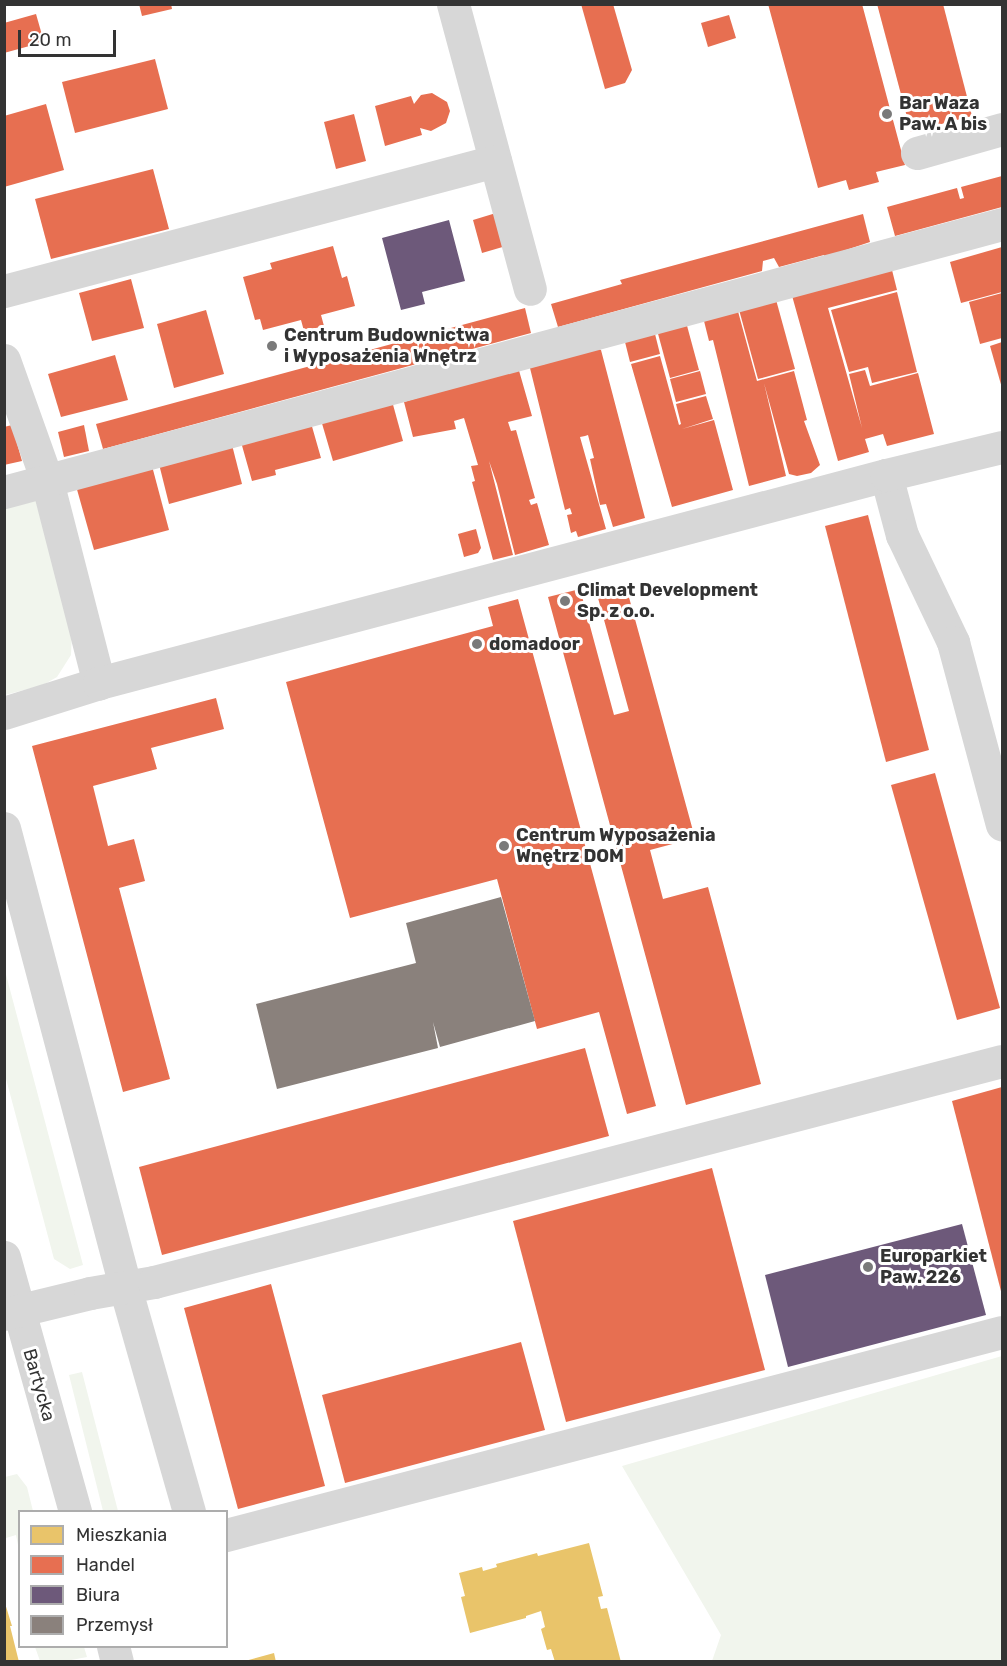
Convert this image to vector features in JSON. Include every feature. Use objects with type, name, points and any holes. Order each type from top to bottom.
[{"type":"street","points":[[453,4],[530,289]]},
{"type":"street","points":[[917,153],[1002,129]]},
{"type":"street","points":[[4,291],[495,161]]},
{"type":"street","points":[[4,492],[1002,224]]},
{"type":"street","points":[[4,360],[47,481],[99,683]]},
{"type":"street","points":[[4,713],[99,683],[886,474],[1002,447]]},
{"type":"street","points":[[886,474],[902,535],[953,642],[1002,825]]},
{"type":"street","points":[[4,828],[125,1287],[188,1510]]},
{"type":"street","points":[[11,1312],[166,1279],[1002,1061]]},
{"type":"street","name":"Bartycka","points":[[4,1257],[11,1312],[74,1510]]},
{"type":"street","points":[[228,1534],[1002,1332]]},
{"type":"shaded area","points":[[35,498],[72,631],[71,655],[57,677],[43,685],[5,695],[5,506]]},
{"type":"shaded area","points":[[4,967],[83,1265],[70,1269],[54,1259],[5,1075]]},
{"type":"shaded area","points":[[1002,1356],[1002,1661],[712,1661],[721,1635],[622,1466]]},
{"type":"shaded area","points":[[82,1372],[118,1510],[103,1510],[69,1375]]},
{"type":"shaded area","points":[[17,1474],[27,1487],[33,1510],[18,1510],[18,1545],[16,1535],[6,1538],[4,1533],[5,1477]]},
{"type":"shaded area","points":[[35,1648],[84,1648],[87,1657],[66,1661],[40,1661]]},
{"type":"building: Mieszkania","points":[[589,1543],[603,1596],[598,1597],[601,1609],[607,1608],[621,1662],[555,1662],[551,1649],[547,1650],[541,1629],[545,1627],[541,1611],[526,1616],[526,1618],[470,1633],[461,1597],[465,1596],[459,1573],[482,1567],[483,1571],[497,1567],[496,1564],[537,1553],[538,1556]]},
{"type":"building: Mieszkania","points":[[4,1600],[12,1626],[10,1626],[19,1662],[4,1662]]},
{"type":"building: Mieszkania","points":[[274,1653],[276,1662],[245,1662],[245,1661]]},
{"type":"building: Handel","points":[[139,4],[171,4],[172,9],[142,16]]},
{"type":"building: Handel","points":[[581,4],[613,4],[632,70],[625,83],[605,89]]},
{"type":"building: Handel","points":[[768,4],[862,4],[905,165],[876,172],[879,182],[849,190],[846,180],[818,188]]},
{"type":"building: Handel","points":[[877,4],[943,4],[972,116],[911,132]]},
{"type":"building: Handel","points":[[36,14],[44,42],[4,53],[4,23]]},
{"type":"building: Handel","points":[[729,15],[736,38],[708,47],[701,23]]},
{"type":"building: Handel","points":[[155,59],[168,109],[75,133],[62,82]]},
{"type":"building: Handel","points":[[432,93],[447,102],[450,111],[446,123],[431,131],[420,128],[422,135],[385,146],[375,106],[411,96],[414,104],[421,95]]},
{"type":"building: Handel","points":[[46,104],[64,170],[4,187],[4,116]]},
{"type":"building: Handel","points":[[354,114],[366,161],[336,169],[324,122]]},
{"type":"building: Handel","points":[[153,169],[169,229],[51,259],[35,199]]},
{"type":"building: Handel","points":[[1002,176],[1002,207],[895,236],[887,207],[957,188],[960,199],[964,198],[961,187]]},
{"type":"building: Handel","points":[[496,213],[506,246],[482,253],[473,220]]},
{"type":"building: Handel","points":[[863,214],[870,242],[825,257],[824,255],[779,267],[774,258],[763,261],[762,271],[558,327],[551,304],[622,284],[620,280]]},
{"type":"building: Handel","points":[[333,246],[342,278],[347,276],[355,306],[321,315],[324,326],[304,331],[301,320],[263,330],[260,319],[255,320],[243,277],[272,269],[270,263]]},
{"type":"building: Handel","points":[[1002,247],[1002,292],[961,303],[950,262]]},
{"type":"building: Handel","points":[[891,266],[897,290],[828,308],[862,428],[849,374],[865,370],[870,386],[918,373],[934,434],[887,446],[883,434],[865,439],[869,452],[838,461],[791,292]]},
{"type":"building: Handel","points":[[131,279],[144,328],[92,341],[79,293]]},
{"type":"building: Handel","points":[[897,292],[917,372],[872,383],[868,367],[849,372],[831,310]]},
{"type":"building: Handel","points":[[1002,293],[1002,338],[980,344],[969,302]]},
{"type":"building: Handel","points":[[775,296],[795,369],[758,379],[738,306]]},
{"type":"building: Handel","points":[[736,304],[757,381],[794,371],[807,420],[804,421],[820,465],[811,473],[797,476],[789,474],[764,383],[786,476],[749,486],[713,340],[709,341],[702,313]]},
{"type":"building: Handel","points":[[525,308],[531,333],[103,449],[96,424]]},
{"type":"building: Handel","points":[[206,310],[224,374],[174,388],[157,324]]},
{"type":"building: Handel","points":[[686,322],[699,370],[670,378],[657,330]]},
{"type":"building: Handel","points":[[654,330],[660,354],[630,362],[624,338]]},
{"type":"building: Handel","points":[[1002,342],[1002,388],[990,346]]},
{"type":"building: Handel","points":[[595,347],[601,350],[645,518],[613,527],[606,504],[600,505],[590,459],[594,458],[588,435],[580,437],[606,529],[578,537],[576,531],[571,533],[567,515],[572,514],[570,508],[565,510],[529,364],[538,362],[540,365],[545,364],[545,360]]},
{"type":"building: Handel","points":[[115,355],[128,400],[61,417],[48,374]]},
{"type":"building: Handel","points":[[660,356],[679,425],[681,424],[676,404],[706,396],[713,419],[682,429],[714,420],[733,490],[672,507],[631,364]]},
{"type":"building: Handel","points":[[518,367],[532,416],[508,422],[511,431],[516,430],[535,498],[529,500],[531,505],[537,503],[549,545],[515,555],[489,461],[513,555],[493,560],[472,482],[475,481],[471,466],[478,465],[464,418],[454,421],[456,429],[413,437],[404,402]]},
{"type":"building: Handel","points":[[700,371],[706,394],[676,402],[670,379]]},
{"type":"building: Handel","points":[[392,401],[403,441],[333,461],[321,420]]},
{"type":"building: Handel","points":[[311,423],[321,458],[275,470],[276,475],[252,481],[241,442]]},
{"type":"building: Handel","points":[[12,425],[22,461],[4,465],[4,427]]},
{"type":"building: Handel","points":[[84,425],[89,451],[64,457],[58,432]]},
{"type":"building: Handel","points":[[232,445],[242,484],[169,504],[159,464]]},
{"type":"building: Handel","points":[[152,466],[169,530],[94,550],[76,486]]},
{"type":"building: Handel","points":[[868,515],[929,750],[886,762],[825,526]]},
{"type":"building: Handel","points":[[476,529],[481,548],[478,553],[464,557],[458,534]]},
{"type":"building: Handel","points":[[580,589],[614,715],[629,711],[598,598],[627,590],[695,838],[650,850],[663,899],[708,887],[761,1084],[686,1105],[548,597]]},
{"type":"building: Handel","points":[[518,599],[656,1106],[627,1114],[599,1012],[537,1029],[497,879],[350,918],[286,682],[493,626],[488,607]]},
{"type":"building: Handel","points":[[216,698],[224,729],[151,748],[157,769],[93,786],[108,846],[134,839],[145,881],[119,888],[170,1079],[123,1092],[32,746]]},
{"type":"building: Handel","points":[[935,773],[1000,1008],[957,1020],[891,785]]},
{"type":"building: Handel","points":[[585,1048],[609,1136],[162,1255],[139,1167]]},
{"type":"building: Handel","points":[[1002,1087],[1002,1295],[952,1101]]},
{"type":"building: Handel","points":[[712,1168],[765,1370],[566,1422],[513,1221]]},
{"type":"building: Handel","points":[[271,1284],[325,1486],[238,1509],[184,1308]]},
{"type":"building: Handel","points":[[521,1342],[545,1430],[345,1483],[322,1395]]},
{"type":"building: Biura","points":[[449,220],[465,281],[422,292],[425,304],[401,310],[382,238]]},
{"type":"building: Biura","points":[[962,1224],[986,1315],[788,1367],[765,1275]]},
{"type":"building: Przemysł","points":[[501,897],[535,1021],[440,1047],[433,1022],[438,1048],[277,1089],[256,1004],[416,963],[406,923]]},
{"type":"place","name":"Bar Waza Paw. A bis","points":[[887,114]]},
{"type":"place","name":"Centrum Budownictwa i Wyposażenia Wnętrz","points":[[272,346]]},
{"type":"place","name":"Climat Development Sp. z o.o.","points":[[565,601]]},
{"type":"place","name":"domadoor","points":[[477,644]]},
{"type":"place","name":"Centrum Wyposażenia Wnętrz DOM","points":[[504,846]]},
{"type":"place","name":"Europarkiet Paw. 226","points":[[868,1267]]}]
